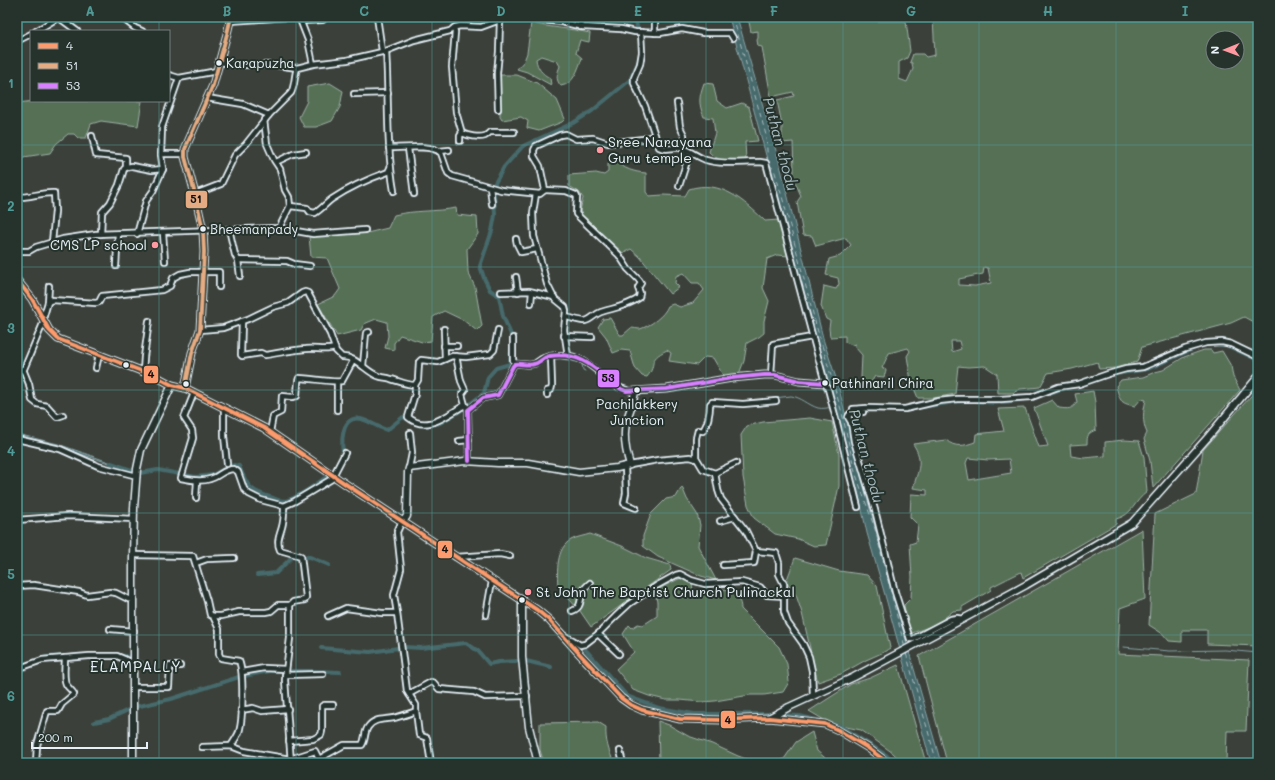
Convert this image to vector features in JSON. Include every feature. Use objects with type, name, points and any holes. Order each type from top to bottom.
[{"type":"main road","points":[[185,388],[192,353],[200,330],[204,272],[202,230],[185,154],[186,145],[207,98],[217,71],[229,19]]},
{"type":"main road","points":[[17,280],[32,299],[49,330],[58,339],[185,388],[270,432],[331,475],[542,613],[620,698],[630,705],[642,710],[685,720],[769,718],[825,724],[868,748],[888,763]]},
{"type":"main road","points":[[403,522],[407,516],[408,476],[410,468],[415,466],[469,461],[540,464],[580,472],[628,466],[624,438],[626,424],[635,391],[667,389],[732,378],[771,375],[799,381],[825,383]]},
{"type":"main road","points":[[769,718],[813,695],[854,677],[1026,584],[1132,523],[1209,436],[1258,377]]},
{"type":"main road","points":[[132,763],[134,687],[133,555],[137,473],[139,455],[144,442],[172,384]]},
{"type":"main road","points":[[522,600],[522,657],[529,727],[538,763]]},
{"type":"street","points":[[38,30],[58,17],[76,30]]},
{"type":"street","points":[[121,17],[140,30]]},
{"type":"street","points":[[229,19],[289,17]]},
{"type":"street","points":[[313,64],[308,40],[300,19],[323,20],[326,17]]},
{"type":"street","points":[[378,17],[384,51],[388,93],[390,168],[394,191]]},
{"type":"street","points":[[220,62],[238,65],[276,65],[297,68],[313,64],[344,61],[384,51],[405,42],[450,31],[461,26],[482,27],[492,20],[500,20],[508,17]]},
{"type":"street","points":[[515,17],[561,22],[580,27],[639,32],[655,33],[682,29],[703,33],[730,33],[733,38]]},
{"type":"street","points":[[580,27],[581,17]]},
{"type":"street","points":[[655,17],[655,33]]},
{"type":"street","points":[[498,110],[496,73],[499,52],[500,20]]},
{"type":"street","points":[[454,28],[455,32],[452,67],[456,112],[462,133],[460,136],[460,141]]},
{"type":"street","points":[[639,32],[642,52],[640,64],[634,78],[634,83],[638,88],[659,146],[661,148],[685,150],[704,160],[721,163],[760,162],[767,164],[812,337],[833,407],[858,508]]},
{"type":"street","points":[[17,41],[30,34]]},
{"type":"street","points":[[195,194],[221,184],[232,158],[246,144],[264,120],[293,89],[294,74],[297,68]]},
{"type":"street","points":[[170,75],[179,78],[217,71]]},
{"type":"street","points":[[137,234],[146,201],[153,191],[163,169],[161,154],[162,127],[179,78]]},
{"type":"street","points":[[354,94],[388,93]]},
{"type":"street","points":[[207,98],[243,104],[269,115]]},
{"type":"street","points":[[677,103],[680,127],[684,135],[687,161],[679,186]]},
{"type":"street","points":[[264,120],[267,144],[280,169],[285,190],[289,197],[290,206],[278,228]]},
{"type":"street","points":[[462,133],[467,136],[486,136],[490,132],[514,132]]},
{"type":"street","points":[[545,190],[540,166],[534,156],[536,146],[560,135],[566,134],[576,139],[586,140],[593,138],[608,143],[643,139],[655,135]]},
{"type":"street","points":[[92,136],[96,155],[126,158],[126,168],[110,203],[102,212],[101,234]]},
{"type":"street","points":[[389,148],[420,147],[449,150]]},
{"type":"street","points":[[408,148],[414,194]]},
{"type":"street","points":[[439,150],[448,172],[452,176],[500,190],[536,194],[540,194],[545,190],[566,191],[576,195],[576,214],[619,255],[628,269],[641,283],[638,288],[640,294],[639,298],[633,302],[600,312],[591,319],[585,321],[566,317]]},
{"type":"street","points":[[276,162],[292,154],[306,152]]},
{"type":"street","points":[[161,154],[185,154]]},
{"type":"street","points":[[126,168],[132,166],[152,170],[163,169]]},
{"type":"street","points":[[290,206],[307,208],[310,212],[315,213],[332,199],[351,187],[388,172],[390,168]]},
{"type":"street","points":[[491,187],[492,204]]},
{"type":"street","points":[[17,197],[54,193],[55,212],[52,242]]},
{"type":"street","points":[[536,194],[533,226],[537,249],[547,284],[554,297],[565,307],[566,317],[564,336],[568,356]]},
{"type":"street","points":[[17,251],[28,251],[63,239],[101,234],[137,234],[202,230],[278,228],[313,234],[366,230]]},
{"type":"street","points":[[229,230],[236,259],[238,260],[240,276]]},
{"type":"street","points":[[163,233],[165,261]]},
{"type":"street","points":[[116,266],[118,234]]},
{"type":"street","points":[[516,239],[521,252],[537,249]]},
{"type":"street","points":[[238,260],[287,261],[294,264],[310,266]]},
{"type":"street","points":[[48,302],[52,300],[96,303],[99,302],[102,296],[162,290],[168,288],[173,278],[180,274],[190,272],[219,272],[219,287]]},
{"type":"street","points":[[516,277],[518,292]]},
{"type":"street","points":[[17,371],[23,369],[34,347],[44,320],[48,302],[49,286]]},
{"type":"street","points":[[200,330],[218,329],[242,321],[273,307],[288,303],[305,292],[308,293],[330,334],[335,348],[342,358],[346,357],[354,361],[377,376],[391,379],[402,384],[415,385]]},
{"type":"street","points":[[501,292],[532,292],[554,297]]},
{"type":"street","points":[[532,292],[532,303]]},
{"type":"street","points":[[143,372],[149,320]]},
{"type":"street","points":[[242,321],[240,345],[242,356],[261,353],[265,355],[314,348],[329,350],[335,348]]},
{"type":"street","points":[[444,330],[445,359]]},
{"type":"street","points":[[498,330],[494,350],[490,354],[466,357],[452,356],[438,362],[421,360],[419,362],[418,380],[415,385],[415,394],[408,417],[421,423],[433,423],[483,398],[498,395],[513,367],[514,338]]},
{"type":"street","points":[[363,366],[366,333],[369,332]]},
{"type":"street","points":[[564,336],[592,337]]},
{"type":"street","points":[[771,375],[773,344],[812,337]]},
{"type":"street","points":[[853,409],[905,409],[939,401],[956,399],[1032,397],[1058,387],[1079,384],[1126,369],[1143,367],[1185,349],[1206,343],[1222,342],[1231,344],[1258,357]]},
{"type":"street","points":[[444,346],[457,346]]},
{"type":"street","points":[[96,368],[99,355]]},
{"type":"street","points":[[456,356],[461,381],[465,390],[462,394],[466,407],[469,461]]},
{"type":"street","points":[[547,395],[547,391],[551,390],[552,386],[551,356]]},
{"type":"street","points":[[513,367],[535,364],[543,358],[551,356],[568,356],[578,358],[587,363],[621,389],[635,391]]},
{"type":"street","points":[[270,432],[273,416],[281,412],[282,396],[297,396],[299,378],[337,382],[342,381],[354,361]]},
{"type":"street","points":[[23,369],[29,384],[32,400],[37,404],[47,406],[58,417],[63,415]]},
{"type":"street","points":[[337,382],[337,410]]},
{"type":"street","points":[[194,393],[184,418],[194,434],[192,447],[181,478],[197,480],[210,479],[225,470],[234,469],[238,472],[244,489],[249,494],[261,500],[284,506],[295,501],[331,475],[346,454]]},
{"type":"street","points":[[736,463],[715,473],[702,469],[696,459],[696,438],[707,425],[710,404],[712,402],[743,404],[776,401]]},
{"type":"street","points":[[224,408],[224,436],[228,464]]},
{"type":"street","points":[[863,412],[852,413],[848,417],[851,422],[854,441],[875,510],[907,634],[910,639],[913,639],[951,619],[957,618],[960,620]]},
{"type":"street","points":[[410,433],[412,453],[410,468]]},
{"type":"street","points":[[17,439],[60,449],[98,466],[137,473]]},
{"type":"street","points":[[459,441],[469,440]]},
{"type":"street","points":[[636,508],[624,504],[628,466],[658,460],[690,457],[696,459]]},
{"type":"street","points":[[715,473],[720,499],[746,531],[756,551],[754,563],[723,565]]},
{"type":"street","points":[[196,498],[197,480]]},
{"type":"street","points":[[214,616],[239,612],[266,612],[271,611],[278,605],[290,605],[293,602],[304,601],[306,597],[301,568],[301,556],[280,550],[278,546],[283,522],[284,506]]},
{"type":"street","points":[[17,520],[68,516],[134,519]]},
{"type":"street","points":[[720,521],[735,517]]},
{"type":"street","points":[[403,522],[397,532],[401,569],[394,595],[398,613],[402,663],[406,688],[416,705],[419,735],[427,738],[432,763]]},
{"type":"street","points":[[756,551],[776,553],[780,563],[779,574],[784,584],[785,596],[784,612],[788,623],[803,644],[809,657],[812,671],[813,695]]},
{"type":"street","points":[[455,557],[500,554],[510,556]]},
{"type":"street","points":[[133,555],[193,556],[207,601],[208,609],[210,614],[214,616],[219,629],[219,654],[221,658],[239,661],[242,675],[239,731],[231,746]]},
{"type":"street","points":[[196,563],[207,559],[234,558]]},
{"type":"street","points":[[562,635],[580,645],[585,644],[598,634],[629,604],[669,578],[678,574],[705,584],[742,582],[760,587],[767,595],[785,596]]},
{"type":"street","points":[[486,615],[492,581]]},
{"type":"street","points":[[572,611],[577,609],[580,605],[583,591],[590,583]]},
{"type":"street","points":[[17,586],[34,585],[79,592],[87,595],[110,592],[116,593],[128,600],[133,600]]},
{"type":"street","points":[[290,605],[290,638],[285,675],[290,761]]},
{"type":"street","points":[[328,616],[346,608],[382,613],[398,613]]},
{"type":"street","points":[[110,629],[134,631]]},
{"type":"street","points":[[598,634],[619,654]]},
{"type":"street","points":[[17,669],[42,660],[89,656],[117,656],[134,661]]},
{"type":"street","points":[[36,763],[37,745],[47,710],[58,711],[62,704],[74,694],[66,684],[65,658]]},
{"type":"street","points":[[134,687],[169,687],[170,666],[180,666]]},
{"type":"street","points":[[242,675],[264,668],[286,668]]},
{"type":"street","points":[[285,675],[323,674]]},
{"type":"street","points":[[409,694],[431,682],[440,689],[474,692],[485,697],[527,696]]},
{"type":"street","points":[[289,741],[313,739],[321,735],[322,706],[333,705]]},
{"type":"street","points":[[241,710],[253,708],[262,711],[288,709]]},
{"type":"street","points":[[202,747],[231,746],[244,751],[290,761],[315,751],[319,759],[344,745],[362,745],[367,728],[374,721],[395,718],[416,711]]},
{"type":"street","points":[[620,751],[623,763]]},
{"type":"green space","points":[[741,17],[877,17],[877,21],[906,21],[910,51],[907,58],[899,62],[899,79],[907,82],[913,69],[912,63],[910,62],[913,54],[923,54],[926,57],[935,55],[933,18],[913,17],[1258,17],[1258,337],[1255,323],[1244,317],[1231,323],[1142,347],[1137,362],[1115,368],[1099,369],[1097,362],[1072,369],[1048,373],[1040,387],[1020,389],[1013,393],[998,393],[997,374],[985,366],[958,366],[955,394],[934,398],[918,398],[911,381],[907,356],[910,351],[908,348],[889,353],[882,368],[886,370],[884,377],[875,376],[870,384],[864,385],[861,377],[862,355],[855,347],[855,344],[852,345],[845,342],[845,336],[830,337],[830,321],[826,319],[821,306],[824,286],[836,289],[839,284],[838,278],[826,275],[829,259],[840,256],[851,245],[846,238],[816,246],[812,236],[803,235],[797,202],[801,196],[792,174],[794,172],[793,142],[782,143],[782,125],[777,100],[794,96],[793,92],[771,97],[762,47],[758,46],[758,31],[751,32],[749,22]],"holes":[[[984,267],[988,268],[991,283],[975,286],[959,285],[959,279],[983,274]],[[951,341],[959,341],[961,349],[952,352]]]},
{"type":"green space","points":[[531,23],[590,33],[589,42],[580,40],[576,53],[582,58],[579,67],[572,79],[565,85],[561,86],[557,79],[560,66],[557,61],[541,56],[536,59],[540,70],[550,78],[551,85],[527,72],[517,69],[524,61],[527,53]]},
{"type":"green space","points":[[500,75],[517,75],[537,83],[557,100],[565,119],[562,122],[539,131],[527,128],[528,121],[521,117],[502,120],[500,117]]},
{"type":"green space","points":[[330,83],[343,91],[340,107],[332,121],[316,127],[304,127],[299,117],[307,101],[307,87]]},
{"type":"green space","points":[[704,83],[713,84],[717,101],[727,108],[742,103],[749,107],[758,141],[745,142],[746,160],[721,160],[709,152],[715,133],[713,118],[704,117],[700,104],[700,96]]},
{"type":"green space","points":[[30,102],[142,102],[138,126],[101,121],[91,124],[86,138],[78,138],[74,134],[68,134],[56,144],[50,153],[17,158],[17,103]]},
{"type":"green space","points":[[615,161],[629,170],[646,173],[646,192],[649,196],[685,196],[689,189],[701,187],[722,189],[740,199],[765,221],[779,220],[789,256],[777,255],[767,259],[763,288],[769,301],[764,321],[764,333],[747,343],[744,361],[739,374],[724,377],[713,358],[705,357],[697,365],[669,361],[671,353],[667,350],[661,353],[654,360],[652,369],[647,377],[642,376],[635,368],[630,351],[621,350],[613,353],[606,337],[598,327],[603,319],[610,318],[620,335],[623,335],[631,328],[640,329],[652,323],[660,317],[668,306],[673,304],[680,307],[693,303],[704,290],[699,283],[692,283],[683,273],[676,276],[675,283],[679,287],[670,294],[640,257],[631,249],[623,253],[583,216],[580,211],[583,198],[579,192],[569,186],[569,175],[596,173],[604,175],[608,172],[608,164]]},
{"type":"green space","points":[[456,208],[457,215],[477,217],[478,234],[467,249],[468,272],[475,287],[482,326],[477,331],[463,320],[444,311],[433,317],[431,341],[422,342],[400,335],[394,343],[394,350],[385,348],[388,336],[387,322],[376,319],[364,324],[361,330],[337,336],[318,304],[335,296],[340,289],[327,258],[311,257],[309,236],[367,233],[388,228],[394,215]]},
{"type":"green space","points":[[1204,350],[1211,350],[1213,353],[1222,351],[1231,366],[1233,377],[1240,390],[1153,488],[1150,461],[1144,439],[1147,433],[1144,425],[1144,408],[1146,400],[1141,399],[1135,406],[1126,404],[1121,400],[1116,386],[1121,380],[1143,377],[1163,370],[1184,357]]},
{"type":"green space","points":[[1258,388],[1258,646],[1207,644],[1207,630],[1182,630],[1182,642],[1169,641],[1163,634],[1149,625],[1155,514],[1196,494],[1203,450]]},
{"type":"green space","points":[[1093,391],[1096,430],[1088,435],[1087,444],[1070,445],[1071,456],[1084,458],[1105,456],[1105,442],[1124,440],[1139,441],[1144,457],[1147,492],[1130,511],[1122,517],[1116,519],[1116,524],[1023,578],[1021,572],[991,587],[991,590],[962,607],[962,610],[953,611],[937,624],[912,633],[909,632],[904,605],[911,598],[912,577],[910,544],[916,542],[918,525],[910,517],[911,494],[927,495],[927,490],[913,488],[918,471],[919,460],[913,444],[946,440],[949,443],[956,445],[975,442],[976,434],[1004,431],[998,409],[1025,408],[1039,447],[1048,446],[1034,408],[1052,400],[1059,408],[1070,408],[1077,402],[1075,394]],"holes":[[[968,458],[988,460],[1009,459],[1011,473],[969,480],[966,463]]]},
{"type":"green space","points":[[810,418],[832,422],[839,454],[839,486],[826,545],[814,546],[798,539],[775,534],[754,518],[748,505],[743,477],[741,435],[747,426],[763,422]]},
{"type":"green space","points":[[682,487],[687,499],[697,514],[700,525],[698,546],[716,580],[701,576],[658,557],[643,546],[643,536],[651,514],[666,499],[676,497]]},
{"type":"green space","points":[[1142,529],[1145,599],[1120,608],[1118,654],[1249,660],[1246,731],[1227,731],[1226,763],[947,763],[919,656]]},
{"type":"green space","points":[[590,534],[622,546],[646,558],[670,565],[671,570],[591,627],[580,611],[558,587],[558,561],[562,549],[573,539]]},
{"type":"green space","points":[[795,558],[839,571],[867,575],[877,586],[890,648],[841,674],[818,682],[802,613],[796,595],[786,582]]},
{"type":"green space","points":[[681,578],[692,583],[693,591],[698,594],[723,589],[731,590],[735,594],[741,609],[779,647],[787,664],[789,682],[783,692],[701,702],[666,700],[633,690],[616,669],[634,652],[623,634],[629,625],[632,628],[638,624],[643,625],[657,616],[655,592]]},
{"type":"green space","points":[[898,665],[926,763],[903,763],[893,753],[861,730],[831,724],[809,711],[851,684],[870,678]]},
{"type":"green space","points":[[658,721],[669,725],[688,736],[712,744],[757,763],[659,763]]},
{"type":"green space","points":[[598,722],[606,727],[609,750],[614,763],[544,763],[540,750],[540,723]]},
{"type":"green space","points":[[812,732],[817,751],[831,763],[776,763],[784,759],[796,742]]},
{"type":"water","points":[[729,17],[737,17],[779,161],[824,342],[837,381],[861,476],[941,763],[931,763],[867,533],[857,487],[850,470],[838,422],[837,411],[833,409],[827,380]]},
{"type":"water","points":[[17,434],[58,444],[140,473],[62,448],[17,438]]},
{"type":"waterway","points":[[635,17],[640,41]]},
{"type":"waterway","points":[[512,340],[503,316],[499,296],[490,290],[480,266],[492,231],[495,215],[495,183],[504,167],[523,146],[573,123],[592,111],[630,80],[639,60]]},
{"type":"waterway","points":[[1212,344],[1226,345],[1258,360]]},
{"type":"waterway","points":[[342,456],[343,434],[345,427],[352,419],[367,421],[387,430],[403,417],[419,425],[427,426],[440,423],[463,409],[484,393],[488,377],[496,368],[510,364],[511,347]]},
{"type":"waterway","points":[[1115,374],[1148,369],[1195,348]]},
{"type":"waterway","points":[[553,358],[580,363],[585,371]]},
{"type":"waterway","points":[[1046,394],[1064,388]]},
{"type":"waterway","points":[[742,402],[791,396],[818,408],[832,407]]},
{"type":"waterway","points":[[975,401],[995,403],[1020,400]]},
{"type":"waterway","points":[[922,407],[966,401]]},
{"type":"waterway","points":[[698,440],[701,432]]},
{"type":"waterway","points":[[111,463],[140,473],[158,470],[196,477],[213,475],[227,467],[234,465],[239,466],[251,488],[259,493],[282,501],[298,496],[328,476]]},
{"type":"waterway","points":[[257,575],[276,573],[292,557],[310,557],[329,565]]},
{"type":"waterway","points":[[404,647],[421,648],[466,643],[478,651],[489,664],[520,661]]},
{"type":"waterway","points":[[1123,647],[1170,651],[1225,650],[1258,653]]},
{"type":"waterway","points":[[321,648],[370,652],[398,648]]},
{"type":"waterway","points":[[584,648],[627,696],[659,708],[694,714],[770,714]]},
{"type":"waterway","points":[[28,663],[47,657],[105,654]]},
{"type":"waterway","points":[[115,655],[125,656],[145,664]]},
{"type":"waterway","points":[[526,661],[551,667]]},
{"type":"waterway","points":[[135,707],[171,699],[239,677],[270,671],[340,672]]},
{"type":"waterway","points":[[94,722],[109,719],[128,710]]},
{"type":"waterway","points":[[780,715],[800,716],[840,726],[886,755],[894,763]]},
{"type":"ferry route","points":[[733,17],[766,135],[768,164],[774,169],[785,207],[816,325],[842,413],[855,472],[875,529],[905,648]]},
{"type":"ferry route","points":[[906,653],[937,763]]},
{"type":"transit line","name":"51","points":[[185,388],[192,353],[200,330],[204,252],[203,230],[185,157],[185,149],[213,85],[227,34],[230,21],[229,17]]},
{"type":"transit line","name":"4","points":[[17,280],[32,299],[49,330],[58,339],[157,377],[172,385],[185,388],[264,428],[347,485],[537,610],[549,620],[621,698],[631,705],[642,710],[680,719],[721,720],[769,718],[825,724],[868,748],[888,763]]},
{"type":"transit line","name":"53","points":[[469,461],[468,410],[483,398],[498,395],[515,364],[532,365],[550,356],[562,355],[581,360],[589,364],[621,389],[626,391],[667,389],[732,378],[764,375],[775,375],[799,381],[825,383]]},
{"type":"place","name":"Karapuzha","points":[[219,63]]},
{"type":"place","name":"Sree Narayana Guru temple","points":[[600,150]]},
{"type":"place","name":"Bheemanpady","points":[[203,229]]},
{"type":"place","name":"CMS LP school","points":[[155,245]]},
{"type":"place","name":"Pathinaril Chira","points":[[825,383]]},
{"type":"place","name":"Pachilakkery Junction","points":[[637,390]]},
{"type":"place","name":"St John The Baptist Church Pulinackal","points":[[528,592]]},
{"type":"district","name":"ELAMPALLY","points":[[136,667]]},
{"type":"water label","name":"Puthan thodu","points":[[780,144]]},
{"type":"water label","name":"Puthan thodu","points":[[866,456]]}]
